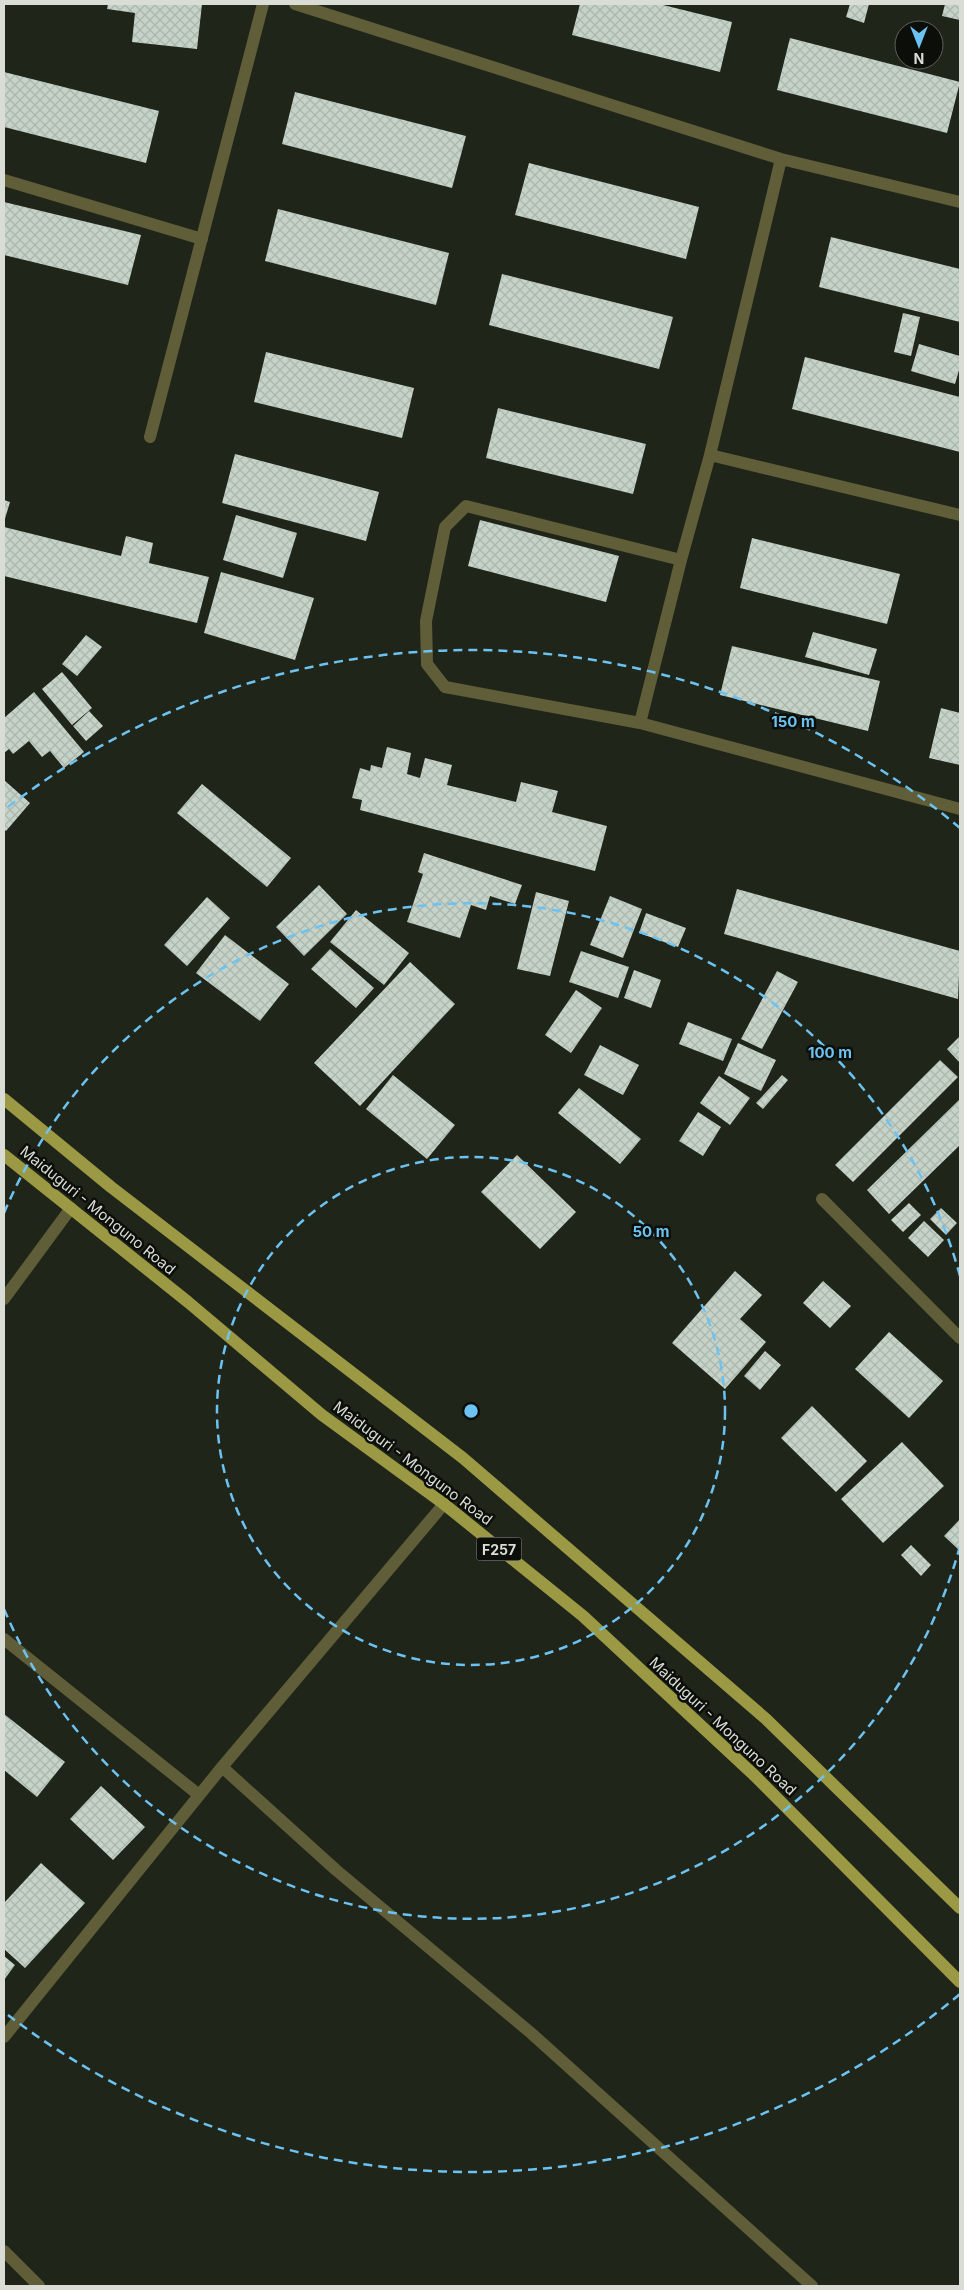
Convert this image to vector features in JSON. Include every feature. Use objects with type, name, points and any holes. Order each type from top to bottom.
[{"type":"main road","name":"Maiduguri - Monguno Road","points":[[4,1099],[111,1187],[463,1458],[766,1719],[960,1908]]},
{"type":"main road","name":"Maiduguri - Monguno Road","points":[[4,1155],[322,1415],[444,1504],[583,1616],[762,1783],[960,1982]]},
{"type":"street","points":[[150,437],[263,4]]},
{"type":"street","points":[[295,4],[780,159],[960,202]]},
{"type":"street","points":[[640,723],[680,560],[710,455],[780,159]]},
{"type":"street","points":[[4,180],[202,239]]},
{"type":"street","points":[[710,455],[960,515]]},
{"type":"street","points":[[680,560],[466,506],[445,527],[426,621],[428,664],[445,687],[640,723],[960,809]]},
{"type":"street","points":[[822,1199],[960,1338]]},
{"type":"street","points":[[4,1299],[71,1208]]},
{"type":"street","points":[[4,2037],[222,1767],[444,1504]]},
{"type":"street","points":[[4,1639],[199,1795]]},
{"type":"street","points":[[222,1767],[336,1870],[531,2033],[812,2286]]},
{"type":"street","points":[[4,2251],[38,2286]]},
{"type":"building","points":[[108,4],[202,4],[197,49],[132,42],[135,13],[107,9]]},
{"type":"building","points":[[580,4],[659,4],[732,22],[720,72],[572,35]]},
{"type":"building","points":[[850,4],[869,4],[864,23],[846,17]]},
{"type":"building","points":[[945,4],[960,4],[960,20],[942,16]]},
{"type":"building","points":[[790,38],[894,65],[894,70],[914,70],[960,82],[947,133],[777,90]]},
{"type":"building","points":[[4,72],[159,111],[146,163],[4,127]]},
{"type":"building","points":[[295,92],[466,136],[452,188],[282,144]]},
{"type":"building","points":[[529,163],[699,207],[686,259],[515,215]]},
{"type":"building","points":[[4,202],[141,235],[128,285],[4,255]]},
{"type":"building","points":[[278,209],[449,253],[436,305],[265,261]]},
{"type":"building","points":[[831,237],[960,269],[960,322],[819,287]]},
{"type":"building","points":[[502,274],[673,317],[659,369],[489,325]]},
{"type":"building","points":[[903,313],[920,317],[911,356],[894,352]]},
{"type":"building","points":[[919,344],[960,356],[960,367],[955,384],[911,371]]},
{"type":"building","points":[[266,352],[414,388],[402,438],[254,402]]},
{"type":"building","points":[[805,357],[960,397],[960,452],[792,409]]},
{"type":"building","points":[[498,408],[646,444],[633,494],[486,458]]},
{"type":"building","points":[[235,454],[379,492],[366,541],[222,503]]},
{"type":"building","points":[[4,500],[10,502],[4,522]]},
{"type":"building","points":[[236,515],[297,533],[283,578],[223,560]]},
{"type":"building","points":[[480,520],[619,556],[606,602],[468,566]]},
{"type":"building","points":[[4,527],[121,556],[126,536],[153,543],[149,563],[209,577],[197,623],[4,576]]},
{"type":"building","points":[[752,538],[900,574],[887,624],[740,588]]},
{"type":"building","points":[[221,572],[314,598],[295,660],[204,633]]},
{"type":"building","points":[[813,632],[877,649],[869,675],[805,657]]},
{"type":"building","points":[[86,635],[102,647],[77,676],[62,664]]},
{"type":"building","points":[[732,646],[880,681],[868,731],[720,695]]},
{"type":"building","points":[[62,672],[92,708],[72,725],[42,689]]},
{"type":"building","points":[[34,692],[84,752],[64,768],[50,751],[42,757],[29,741],[13,754],[9,749],[4,753],[4,718]]},
{"type":"building","points":[[941,708],[960,713],[960,765],[929,758]]},
{"type":"building","points":[[89,711],[103,726],[86,741],[73,726]]},
{"type":"building","points":[[387,747],[411,753],[407,774],[420,778],[425,758],[452,765],[447,785],[516,802],[521,782],[558,791],[552,812],[607,826],[595,871],[360,810],[362,800],[352,798],[360,768],[370,771],[371,765],[382,768]]},
{"type":"building","points":[[4,780],[30,803],[6,831],[4,829]]},
{"type":"building","points":[[202,784],[291,858],[267,887],[177,813]]},
{"type":"building","points":[[424,853],[522,885],[515,904],[490,896],[486,910],[471,905],[460,938],[407,922],[423,874],[418,872]]},
{"type":"building","points":[[319,885],[347,914],[304,956],[276,927]]},
{"type":"building","points":[[737,889],[960,951],[958,999],[724,934]]},
{"type":"building","points":[[536,892],[569,901],[550,976],[517,969]]},
{"type":"building","points":[[610,896],[642,909],[623,958],[590,945]]},
{"type":"building","points":[[207,897],[230,918],[187,966],[164,945]]},
{"type":"building","points":[[356,910],[409,953],[384,985],[330,942]]},
{"type":"building","points":[[646,913],[686,928],[678,947],[639,933]]},
{"type":"building","points":[[225,935],[289,984],[260,1021],[196,973]]},
{"type":"building","points":[[330,949],[374,988],[356,1008],[311,969]]},
{"type":"building","points":[[581,951],[629,967],[618,998],[569,982]]},
{"type":"building","points":[[410,962],[455,1004],[360,1106],[314,1063]]},
{"type":"building","points":[[634,970],[661,980],[651,1008],[624,998]]},
{"type":"building","points":[[777,971],[798,982],[762,1049],[741,1039]]},
{"type":"building","points":[[576,990],[602,1008],[571,1053],[545,1035]]},
{"type":"building","points":[[688,1022],[732,1039],[723,1061],[679,1044]]},
{"type":"building","points":[[960,1036],[960,1063],[947,1049]]},
{"type":"building","points":[[738,1043],[776,1060],[761,1091],[724,1074]]},
{"type":"building","points":[[600,1045],[639,1065],[623,1095],[584,1075]]},
{"type":"building","points":[[940,1060],[958,1077],[853,1182],[835,1165]]},
{"type":"building","points":[[393,1075],[455,1125],[427,1159],[366,1109]]},
{"type":"building","points":[[782,1075],[788,1080],[763,1109],[756,1103]]},
{"type":"building","points":[[719,1076],[750,1098],[730,1125],[700,1103]]},
{"type":"building","points":[[579,1088],[641,1139],[620,1164],[558,1113]]},
{"type":"building","points":[[960,1099],[960,1145],[889,1214],[867,1190]]},
{"type":"building","points":[[698,1112],[721,1127],[703,1156],[679,1141]]},
{"type":"building","points":[[517,1155],[576,1212],[540,1249],[481,1192]]},
{"type":"building","points":[[909,1203],[921,1215],[903,1232],[891,1220]]},
{"type":"building","points":[[941,1208],[957,1223],[946,1235],[930,1219]]},
{"type":"building","points":[[924,1221],[944,1240],[928,1257],[908,1238]]},
{"type":"building","points":[[735,1271],[762,1295],[740,1319],[766,1342],[725,1389],[672,1343]]},
{"type":"building","points":[[823,1281],[851,1306],[830,1328],[803,1303]]},
{"type":"building","points":[[889,1332],[943,1381],[909,1418],[855,1369]]},
{"type":"building","points":[[765,1351],[781,1365],[760,1390],[744,1376]]},
{"type":"building","points":[[812,1406],[867,1461],[836,1492],[781,1438]]},
{"type":"building","points":[[902,1442],[944,1486],[883,1543],[841,1499]]},
{"type":"building","points":[[960,1519],[960,1551],[944,1536]]},
{"type":"building","points":[[911,1545],[931,1565],[921,1576],[901,1555]]},
{"type":"building","points":[[4,1714],[65,1762],[37,1797],[4,1770]]},
{"type":"building","points":[[101,1786],[145,1827],[113,1860],[70,1819]]},
{"type":"building","points":[[41,1863],[85,1903],[25,1968],[4,1949],[4,1903]]},
{"type":"building","points":[[4,1956],[15,1965],[4,1980]]}]
